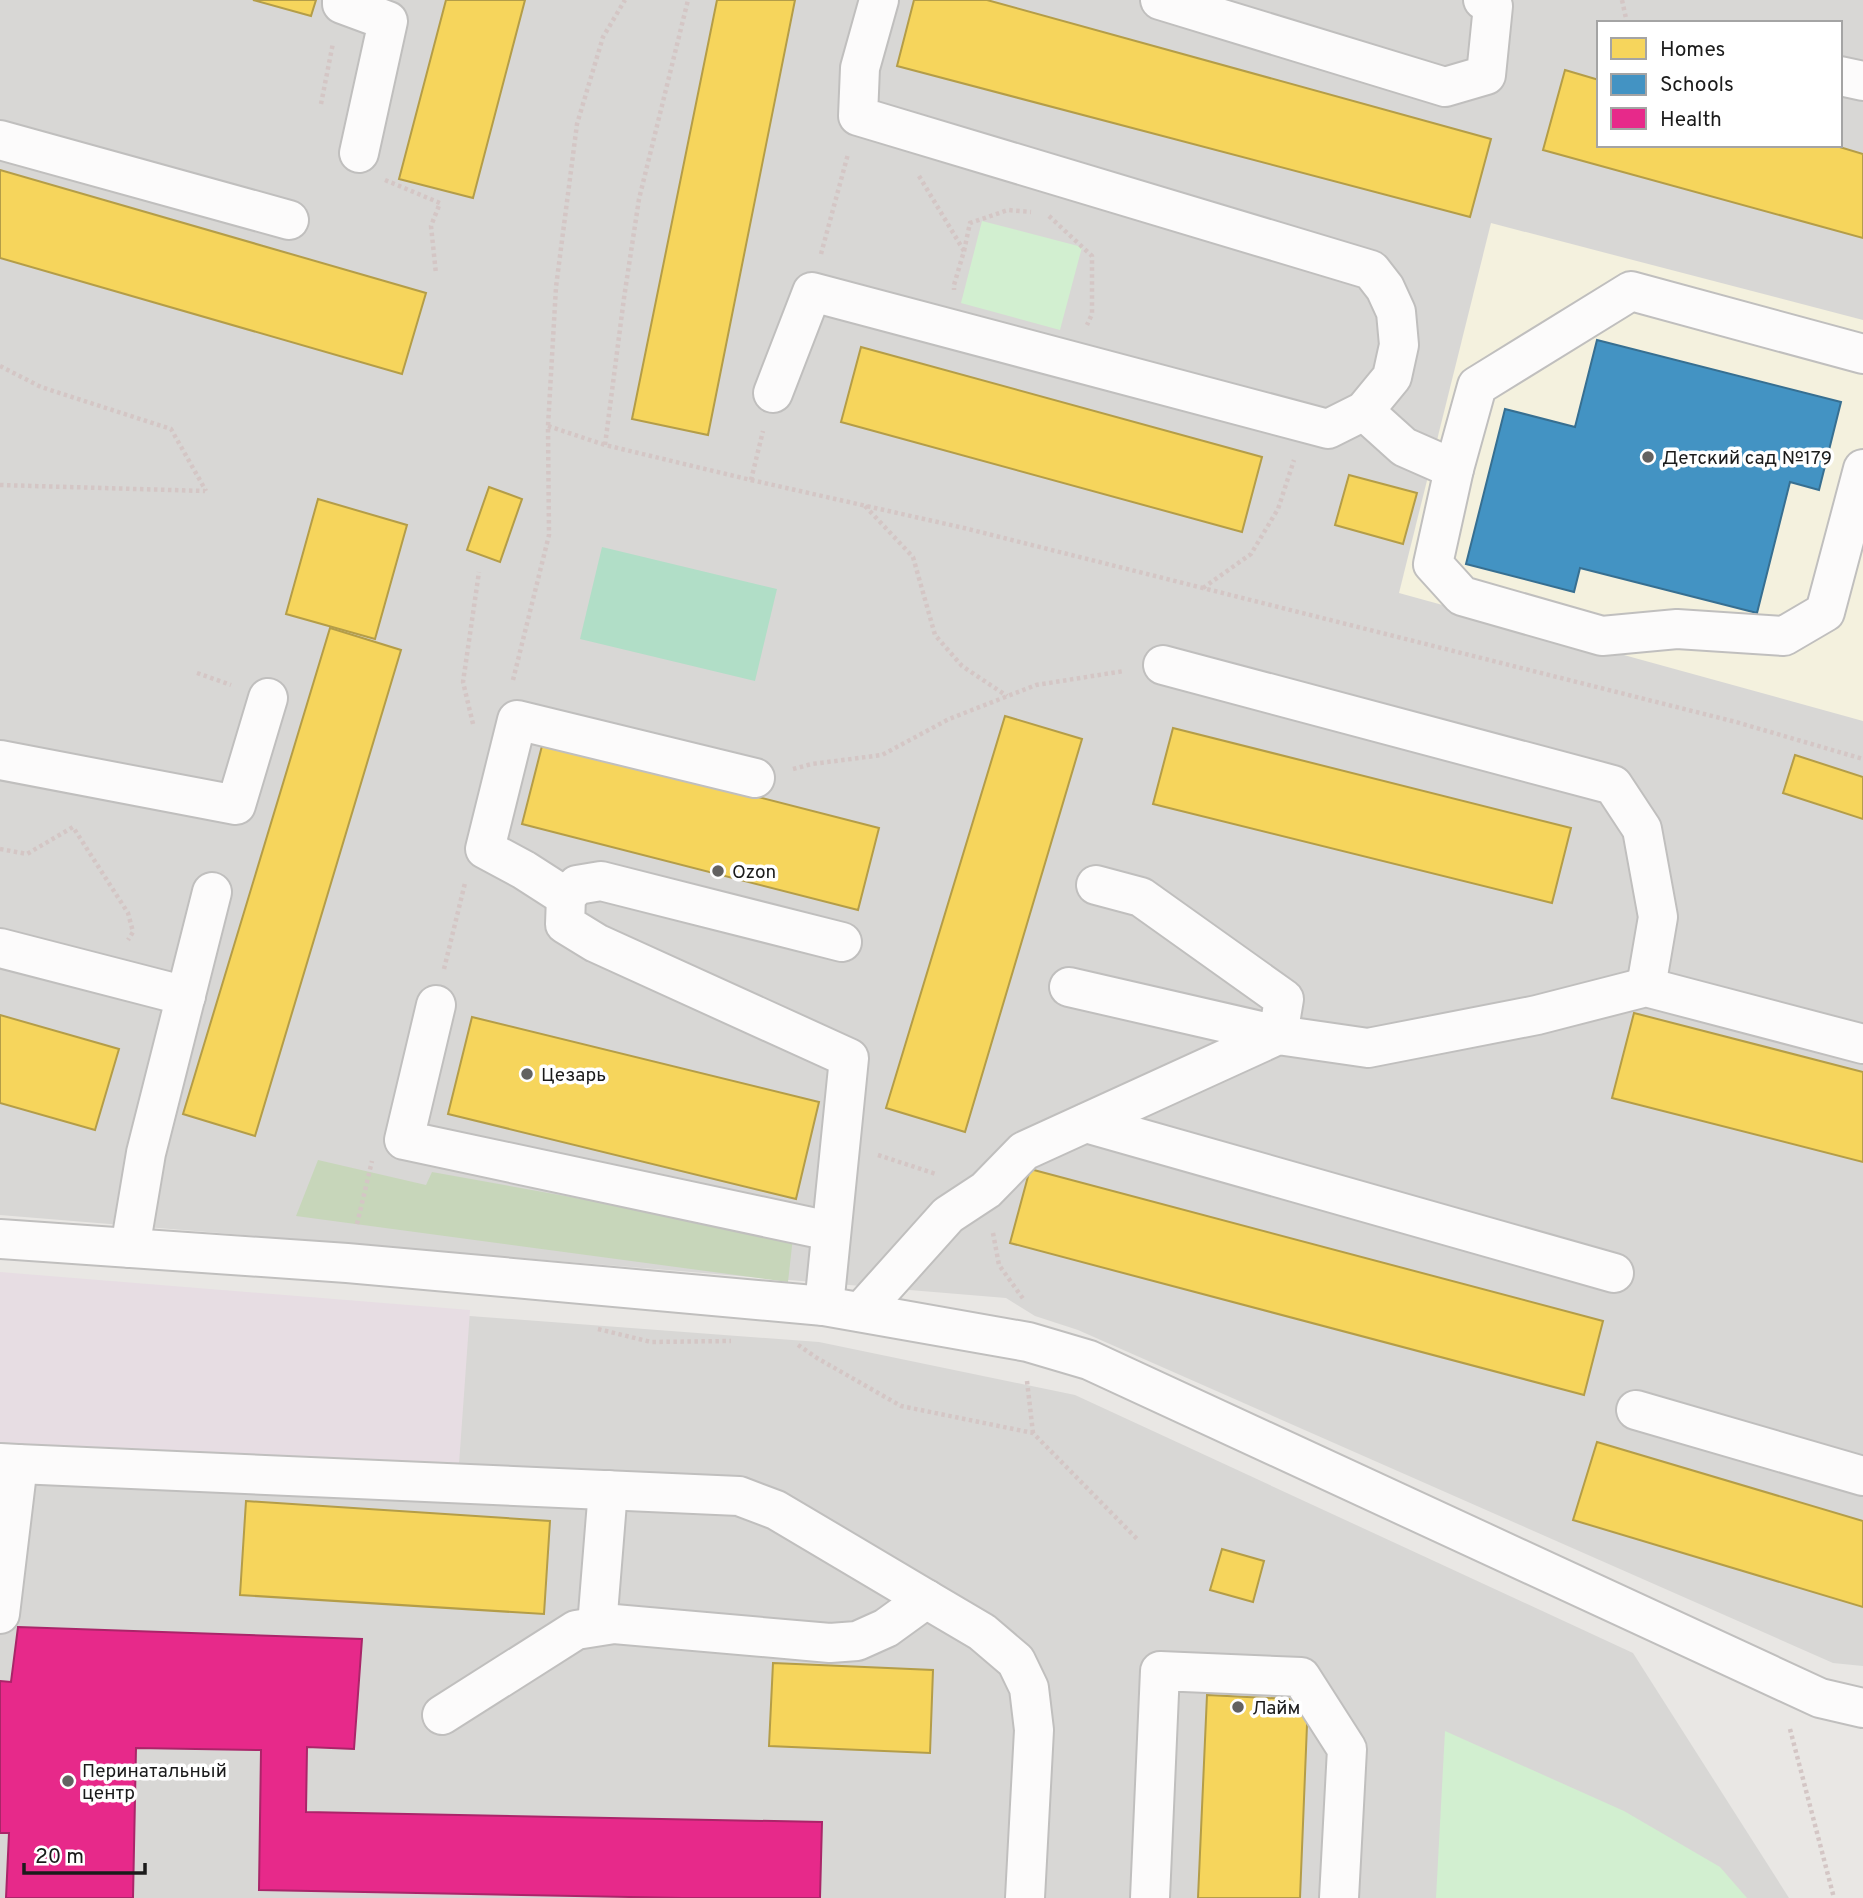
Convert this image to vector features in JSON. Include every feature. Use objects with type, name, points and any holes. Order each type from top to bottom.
[{"type":"street","points":[[773,393],[811,292],[1328,429],[1364,411],[1392,377],[1399,345],[1396,312],[1385,288],[1371,270],[873,120],[860,68],[879,0]]},
{"type":"street","points":[[1160,0],[1445,87],[1486,75],[1493,6],[1483,0]]},
{"type":"street","points":[[338,18],[342,4],[387,21],[359,153]]},
{"type":"street","points":[[1842,76],[1863,81]]},
{"type":"street","points":[[0,140],[289,220]]},
{"type":"street","points":[[1863,354],[1631,290],[1477,386],[1454,469],[1433,564],[1462,596],[1602,636],[1677,629],[1784,636],[1825,612],[1863,469]]},
{"type":"street","points":[[1364,411],[1404,447],[1454,469]]},
{"type":"street","points":[[1163,664],[1613,785],[1642,828],[1658,917],[1646,987]]},
{"type":"street","points":[[0,760],[236,805],[268,698]]},
{"type":"street","points":[[566,897],[485,849],[517,720],[755,778]]},
{"type":"street","points":[[824,1306],[849,1058],[596,943],[565,924],[566,897],[577,885],[601,881],[842,942]]},
{"type":"street","points":[[1096,884],[1141,897],[1283,999],[1278,1035]]},
{"type":"street","points":[[130,1248],[146,1153],[212,892]]},
{"type":"street","points":[[0,948],[186,996]]},
{"type":"street","points":[[1069,987],[1278,1035],[1368,1048],[1537,1015],[1646,987],[1863,1044]]},
{"type":"street","points":[[439,992],[404,1140],[831,1231]]},
{"type":"street","points":[[861,1312],[948,1215],[986,1190],[1024,1151],[1278,1035]]},
{"type":"street","points":[[1086,1123],[1614,1273]]},
{"type":"street","points":[[0,1239],[347,1263],[824,1306],[1028,1342],[1089,1360],[1820,1698],[1863,1708]]},
{"type":"street","points":[[1636,1410],[1863,1476]]},
{"type":"street","points":[[0,1614],[9,1464],[739,1496],[776,1510],[982,1632],[1016,1661],[1029,1688],[1034,1730],[1025,1898]]},
{"type":"street","points":[[597,1626],[608,1490]]},
{"type":"street","points":[[442,1715],[576,1630],[614,1624],[830,1643],[857,1641],[886,1628],[926,1599]]},
{"type":"street","points":[[1150,1898],[1160,1671],[1301,1677],[1347,1749],[1339,1898]]},
{"type":"path","points":[[513,683],[548,535],[548,426],[556,287],[578,124],[603,37],[625,0]]},
{"type":"path","points":[[606,445],[639,199],[688,0]]},
{"type":"path","points":[[1622,0],[1627,21]]},
{"type":"path","points":[[321,104],[338,18]]},
{"type":"path","points":[[873,120],[964,251]]},
{"type":"path","points":[[811,292],[873,120]]},
{"type":"path","points":[[359,153],[355,170],[440,203],[431,226],[436,274]]},
{"type":"path","points":[[965,332],[957,320],[954,285],[970,223],[1008,210],[1034,212]]},
{"type":"path","points":[[1046,214],[1092,256],[1092,314],[1069,360]]},
{"type":"path","points":[[0,366],[41,387],[172,429],[206,491],[0,485]]},
{"type":"path","points":[[751,480],[773,393]]},
{"type":"path","points":[[548,426],[606,445],[964,528],[1735,722],[1863,759]]},
{"type":"path","points":[[1202,588],[1251,554],[1278,509],[1294,458],[1328,429]]},
{"type":"path","points":[[864,505],[913,557],[935,635],[962,666],[1007,696]]},
{"type":"path","points":[[475,734],[463,682],[479,572]]},
{"type":"path","points":[[755,778],[812,764],[882,755],[949,719],[1036,685],[1163,664]]},
{"type":"path","points":[[0,849],[27,854],[73,827],[128,913],[133,932],[105,976]]},
{"type":"path","points":[[439,992],[467,874]]},
{"type":"path","points":[[791,1340],[901,1406],[1033,1433],[1138,1540]]},
{"type":"path","points":[[1028,1342],[1027,1382],[1033,1433]]},
{"type":"path","points":[[1789,1684],[1790,1727],[1834,1898]]},
{"type":"shaded area","points":[[0,0],[1863,0],[1863,1666],[1833,1663],[1078,1330],[1035,1316],[1006,1298],[0,1215]]},
{"type":"shaded area","name":"Детский сад №179","points":[[1491,223],[1863,320],[1863,721],[1399,593]]},
{"type":"shaded area","points":[[0,1272],[470,1310],[458,1478],[0,1442]]},
{"type":"shaded area","points":[[0,1281],[819,1342],[1075,1395],[1633,1653],[1789,1898],[0,1898]]},
{"type":"green space","points":[[982,221],[1082,247],[1060,330],[961,303]]},
{"type":"green space","points":[[602,547],[777,589],[755,681],[580,639]]},
{"type":"green space","points":[[318,1160],[426,1185],[432,1172],[793,1237],[788,1282],[296,1216]]},
{"type":"green space","points":[[1445,1731],[1624,1811],[1720,1867],[1747,1898],[1436,1898]]},
{"type":"building: Homes","points":[[253,0],[316,0],[311,16]]},
{"type":"building: Homes","points":[[446,0],[525,0],[473,198],[399,179]]},
{"type":"building: Homes","points":[[717,0],[795,0],[708,435],[632,419]]},
{"type":"building: Homes","points":[[914,0],[987,0],[1491,139],[1470,217],[897,66]]},
{"type":"building: Homes","points":[[1565,70],[1597,79],[1597,147],[1840,147],[1863,154],[1863,238],[1543,150]]},
{"type":"building: Homes","points":[[0,170],[426,293],[402,374],[0,258]]},
{"type":"building: Homes","points":[[861,347],[1262,457],[1242,532],[841,422]]},
{"type":"building: Homes","points":[[1349,475],[1417,493],[1403,544],[1335,525]]},
{"type":"building: Homes","points":[[489,487],[522,499],[500,562],[467,550]]},
{"type":"building: Homes","points":[[318,499],[407,525],[375,639],[286,614]]},
{"type":"building: Homes","points":[[330,628],[401,650],[255,1136],[183,1114]]},
{"type":"building: Homes","points":[[1005,716],[1082,739],[965,1132],[886,1108]]},
{"type":"building: Homes","points":[[1173,728],[1571,828],[1552,903],[1153,804]]},
{"type":"building: Homes","points":[[543,742],[879,828],[858,910],[522,824]]},
{"type":"building: Homes","points":[[1795,755],[1863,777],[1863,819],[1783,793]]},
{"type":"building: Homes","points":[[1634,1013],[1863,1072],[1863,1162],[1612,1098]]},
{"type":"building: Homes","points":[[0,1015],[119,1049],[95,1130],[0,1103]]},
{"type":"building: Homes","points":[[472,1017],[819,1102],[796,1199],[448,1114]]},
{"type":"building: Homes","points":[[1030,1169],[1603,1321],[1584,1395],[1010,1243]]},
{"type":"building: Homes","points":[[1597,1442],[1863,1521],[1863,1607],[1573,1520]]},
{"type":"building: Homes","points":[[246,1501],[550,1521],[544,1614],[240,1595]]},
{"type":"building: Homes","points":[[1222,1549],[1264,1561],[1253,1602],[1210,1590]]},
{"type":"building: Homes","points":[[773,1663],[933,1670],[930,1753],[769,1746]]},
{"type":"building: Homes","points":[[1207,1695],[1308,1700],[1300,1898],[1198,1898]]},
{"type":"building: Schools","points":[[1597,340],[1841,402],[1819,490],[1790,482],[1757,613],[1580,568],[1574,592],[1466,564],[1505,409],[1575,427]]},
{"type":"building: Health","name":"Перинатальный центр","points":[[18,1627],[362,1639],[354,1749],[307,1747],[306,1812],[822,1822],[820,1898],[259,1890],[261,1750],[136,1748],[133,1898],[6,1898],[9,1833],[0,1833],[0,1681],[11,1682]]},
{"type":"place","name":"Детский сад №179","points":[[1648,457]]},
{"type":"place","name":"Ozon","points":[[718,871]]},
{"type":"place","name":"Цезарь","points":[[527,1074]]},
{"type":"place","name":"Лайм","points":[[1238,1707]]},
{"type":"place","name":"Перинатальный центр","points":[[68,1781]]}]
